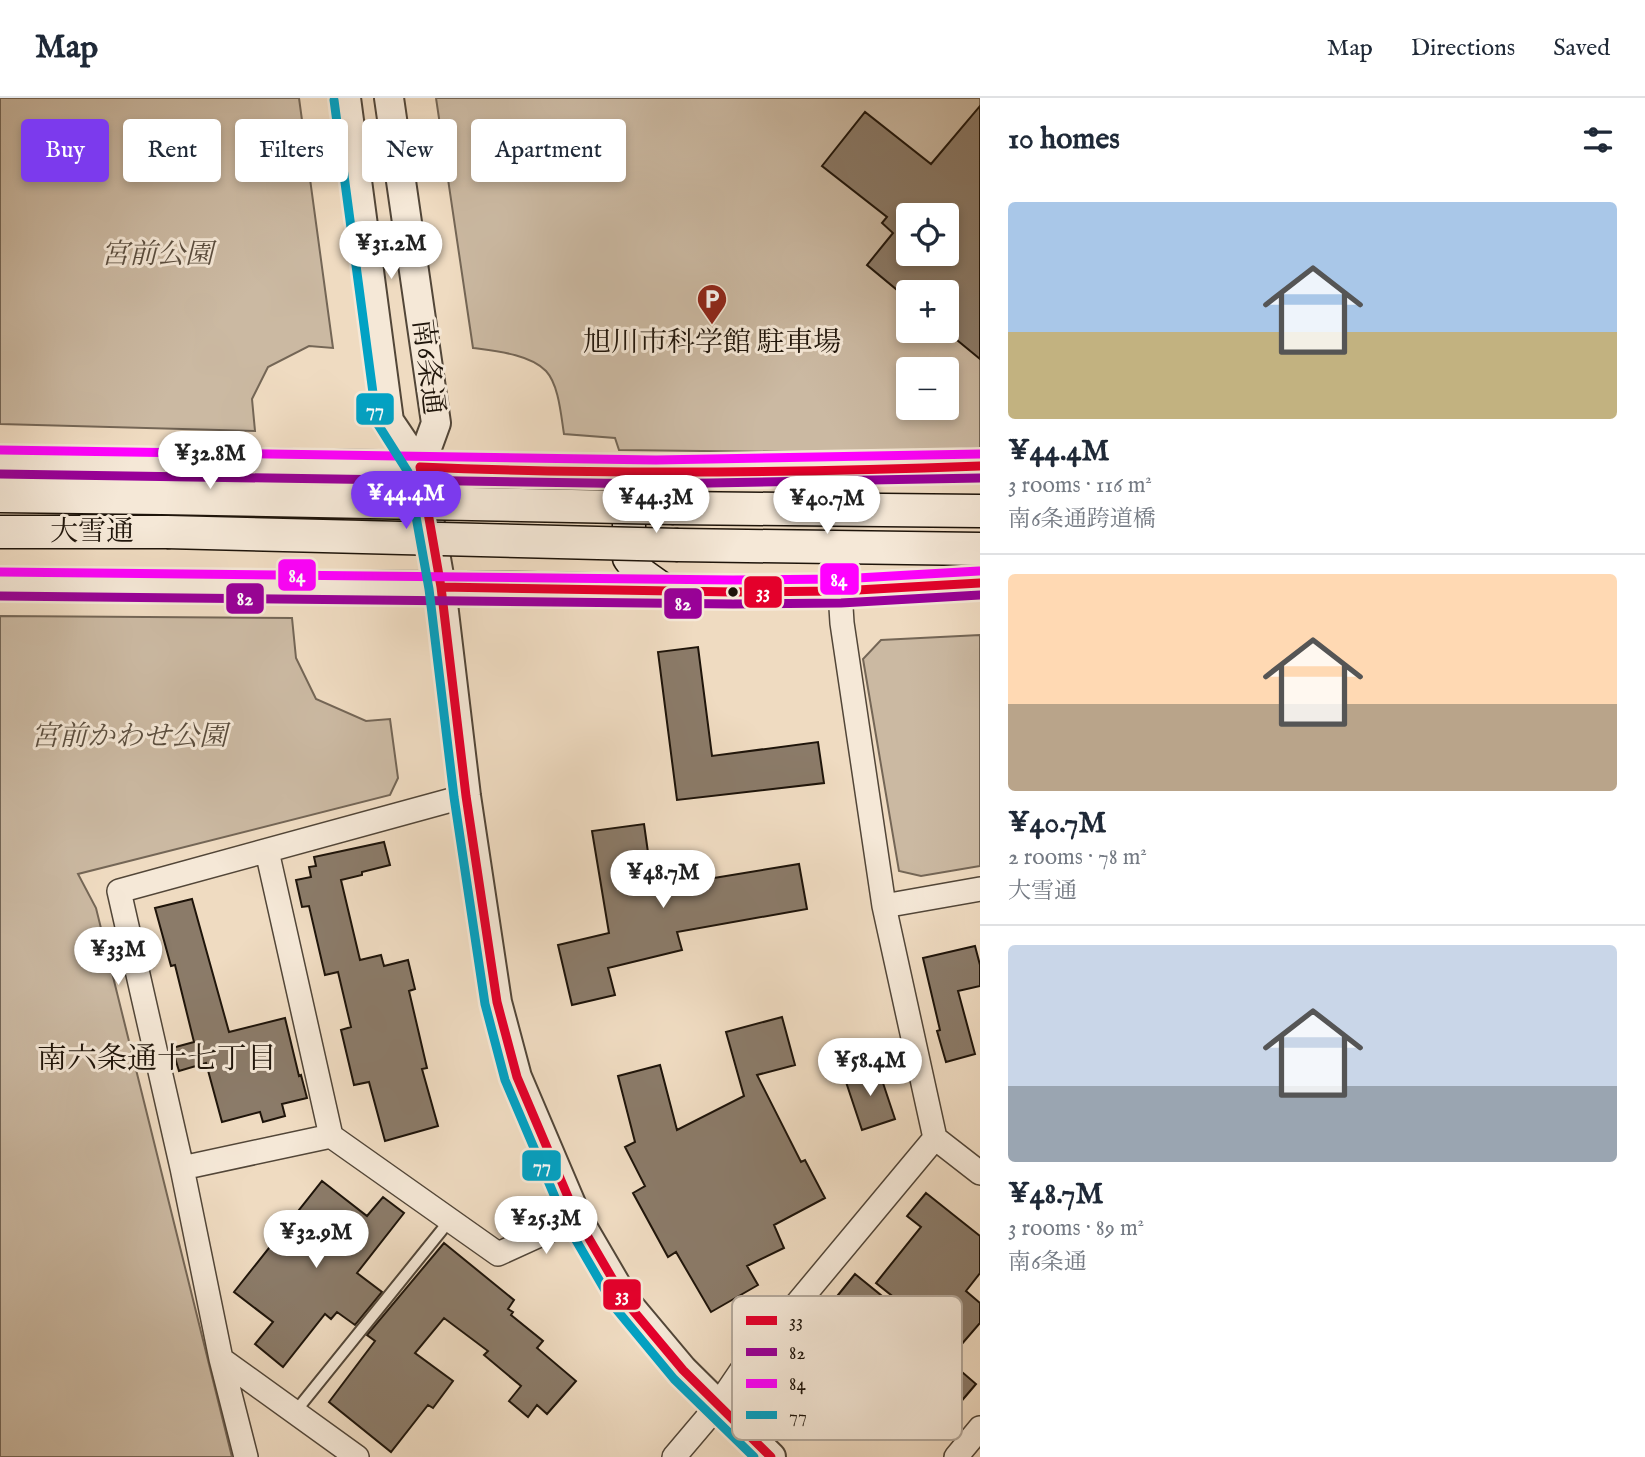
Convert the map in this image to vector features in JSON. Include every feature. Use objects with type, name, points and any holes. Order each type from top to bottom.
[{"type":"main road","points":[[0,462],[656,472],[980,466]]},
{"type":"main road","points":[[656,472],[636,484],[629,501],[629,558],[641,574],[665,591]]},
{"type":"main road","name":"大雪通","points":[[6,496],[980,511]]},
{"type":"main road","name":"大雪通","points":[[8,532],[167,532],[678,545],[980,549]]},
{"type":"main road","points":[[0,584],[840,591],[980,583]]},
{"type":"street","name":"南6条通","points":[[346,98],[389,421],[420,467],[441,587],[466,796],[497,1002],[517,1077],[577,1219],[626,1302],[683,1370],[732,1419]]},
{"type":"street","name":"南6条通","points":[[389,98],[436,423],[420,467]]},
{"type":"street","points":[[840,591],[842,623],[884,906],[935,1138],[980,1173]]},
{"type":"street","points":[[246,1457],[221,1359],[182,1168],[119,891],[466,796]]},
{"type":"street","points":[[267,851],[331,1136],[498,1254],[577,1219]]},
{"type":"street","points":[[884,906],[980,889]]},
{"type":"street","points":[[182,1168],[331,1136]]},
{"type":"street","points":[[803,1296],[935,1138]]},
{"type":"street","points":[[221,1359],[357,1457]]},
{"type":"street","points":[[674,1457],[732,1384]]},
{"type":"street","points":[[956,1457],[980,1428]]},
{"type":"street","name":"南6条通","points":[[754,1440],[771,1457]]},
{"type":"lane","points":[[295,1412],[450,1220]]},
{"type":"green space","name":"宮前公園","points":[[0,98],[299,98],[302,119],[235,119],[235,182],[310,182],[333,348],[309,346],[268,367],[252,399],[255,431],[0,424]]},
{"type":"green space","points":[[436,98],[980,98],[980,448],[886,453],[619,450],[615,438],[564,434],[559,401],[550,377],[539,365],[512,354],[473,348],[448,182],[457,182],[457,119],[439,119]]},
{"type":"green space","name":"宮前かわせ公園","points":[[0,616],[292,618],[296,658],[316,699],[366,721],[390,719],[398,778],[390,795],[78,874],[96,908],[232,1457],[0,1457]]},
{"type":"green space","points":[[980,635],[980,866],[921,876],[899,871],[863,659],[881,640]]},
{"type":"building","points":[[980,106],[980,359],[959,342],[959,280],[896,280],[896,289],[867,265],[893,233],[882,223],[887,217],[822,166],[865,112],[931,164]]},
{"type":"building","points":[[698,647],[712,756],[818,742],[824,783],[677,800],[658,652]]},
{"type":"building","points":[[644,824],[653,888],[799,864],[807,909],[677,932],[682,950],[608,968],[615,995],[572,1005],[558,945],[609,933],[592,831]]},
{"type":"building","points":[[384,842],[390,865],[341,880],[360,960],[381,955],[384,966],[408,960],[415,989],[409,991],[427,1068],[422,1069],[438,1126],[385,1141],[369,1082],[354,1085],[341,1030],[351,1027],[338,972],[325,975],[309,906],[302,907],[296,880],[311,877],[309,867],[316,866],[314,857]]},
{"type":"building","points":[[192,899],[229,1032],[285,1018],[307,1098],[282,1104],[285,1116],[263,1122],[260,1112],[222,1122],[206,1063],[179,1071],[172,1048],[194,1042],[175,965],[171,966],[155,908]]},
{"type":"building","points":[[975,946],[980,965],[980,986],[958,991],[975,1054],[946,1062],[923,958]]},
{"type":"building","points":[[782,1017],[795,1065],[757,1075],[801,1162],[805,1160],[825,1198],[774,1225],[784,1248],[747,1266],[758,1285],[739,1296],[732,1296],[732,1300],[711,1312],[676,1252],[668,1257],[633,1193],[645,1186],[625,1147],[635,1142],[618,1076],[660,1065],[677,1130],[744,1096],[726,1032]]},
{"type":"building","points":[[877,1065],[895,1119],[862,1130],[844,1076]]},
{"type":"building","points":[[322,1181],[367,1216],[383,1197],[404,1213],[357,1273],[382,1292],[355,1325],[337,1312],[331,1319],[325,1314],[283,1367],[255,1344],[273,1322],[234,1292]]},
{"type":"building","points":[[926,1193],[980,1236],[980,1273],[966,1291],[980,1303],[980,1323],[962,1344],[962,1296],[892,1296],[876,1283],[921,1227],[907,1216]]},
{"type":"building","points":[[444,1243],[514,1300],[508,1309],[513,1312],[511,1315],[543,1341],[537,1348],[576,1381],[547,1414],[537,1405],[528,1417],[509,1401],[521,1386],[484,1355],[488,1351],[444,1318],[415,1353],[453,1381],[433,1408],[428,1405],[391,1452],[329,1402],[375,1341],[367,1335]]},
{"type":"building","points":[[855,1274],[882,1296],[837,1296]]},
{"type":"building","points":[[962,1372],[976,1384],[962,1400]]},
{"type":"transit line","name":"77","points":[[334,100],[377,423],[408,472],[429,589],[454,797],[485,1004],[505,1080],[566,1223],[616,1309],[674,1379],[732,1436]]},
{"type":"transit line","name":"84","points":[[0,450],[656,460],[980,454]]},
{"type":"transit line","name":"33","points":[[732,1418],[683,1370],[626,1302],[577,1218],[517,1077],[497,1002],[466,796],[441,587],[420,467],[700,472],[980,466]]},
{"type":"transit line","name":"82","points":[[0,474],[656,484],[980,478]]},
{"type":"transit line","name":"84","points":[[0,572],[733,580],[840,579],[979,571]]},
{"type":"transit line","name":"33","points":[[441,587],[733,592],[840,591],[980,583]]},
{"type":"transit line","name":"82","points":[[0,596],[733,604],[841,603],[980,595]]},
{"type":"transit line","name":"77","points":[[737,1440],[754,1457]]},
{"type":"transit line","name":"33","points":[[754,1440],[771,1457]]},
{"type":"place","name":"旭川市科学館 駐車場","points":[[712,326]]},
{"type":"district","name":"南六条通十七丁目","points":[[157,1060]]}]
